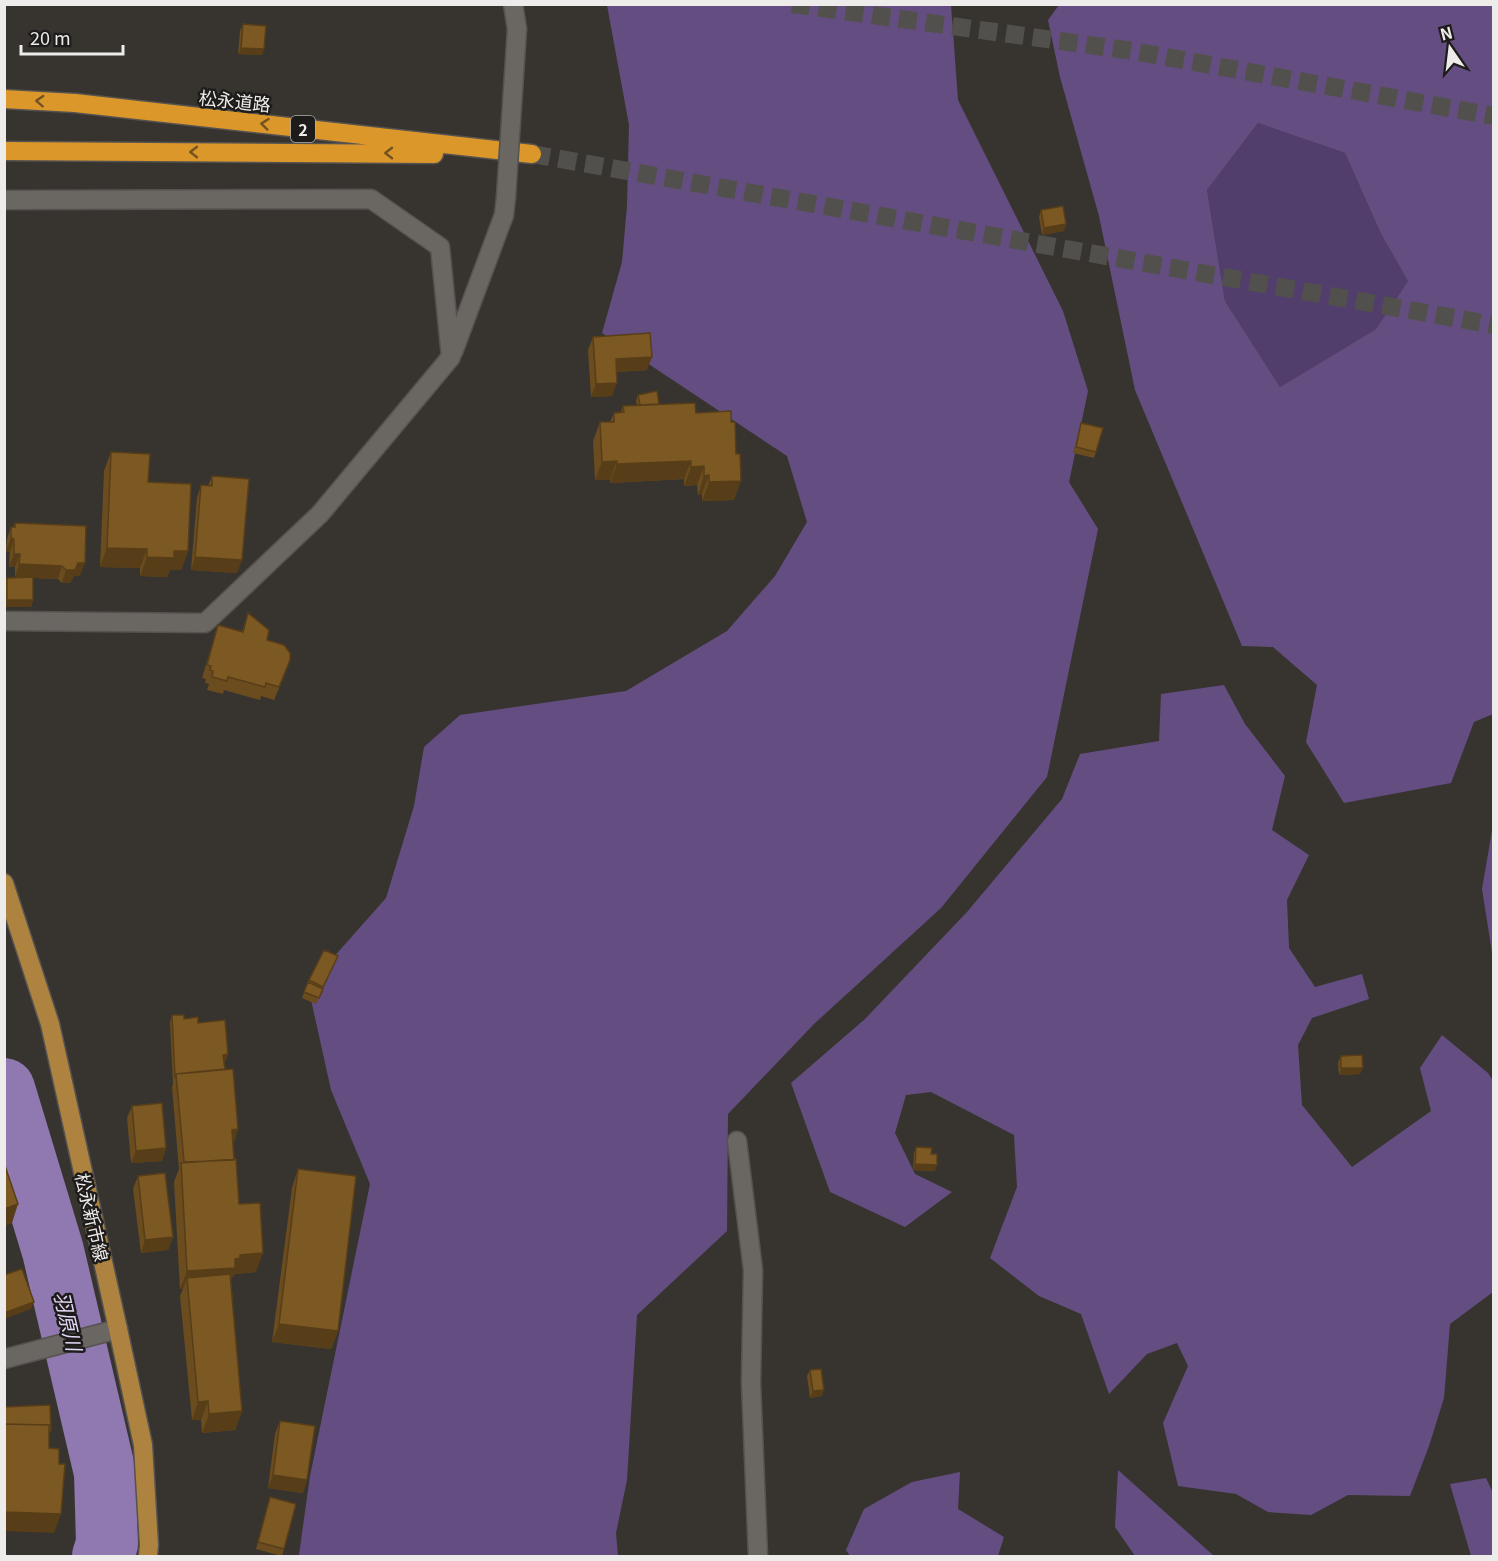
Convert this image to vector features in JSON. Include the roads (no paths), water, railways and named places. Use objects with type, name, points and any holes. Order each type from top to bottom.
[{"type":"highway","name":"松永道路","points":[[4,99],[75,103],[532,154],[4,151]]},
{"type":"main road","name":"松永新市線","points":[[4,883],[50,1024],[143,1445],[148,1557]]},
{"type":"street","points":[[4,621],[206,623],[320,514],[452,357],[504,215],[517,29],[513,4]]},
{"type":"street","points":[[4,200],[371,199],[441,246],[452,357]]},
{"type":"street","points":[[737,1141],[753,1270],[751,1383],[758,1557]]},
{"type":"street","points":[[4,1359],[118,1329]]},
{"type":"waterway","name":"羽原川","points":[[4,1089],[53,1251],[105,1473],[107,1544],[103,1556]]},
{"type":"tunnel","points":[[792,4],[1133,51],[1494,116]]},
{"type":"tunnel","points":[[532,154],[1494,325]]}]
